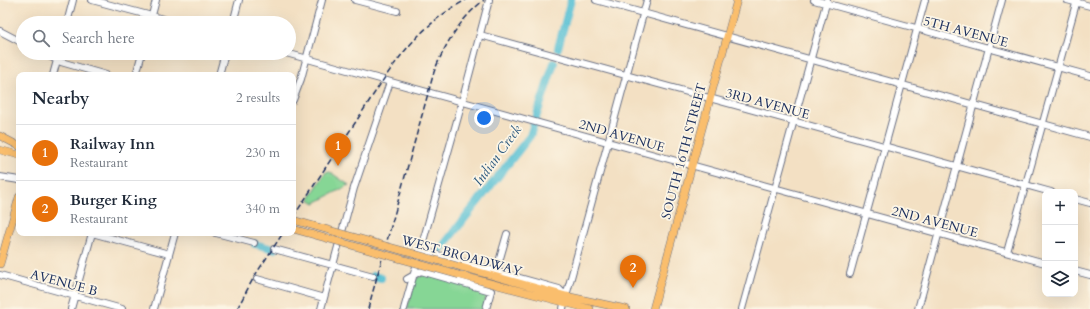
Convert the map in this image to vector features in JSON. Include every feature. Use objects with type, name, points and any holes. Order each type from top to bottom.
[{"type":"main road","name":"SOUTH 16TH STREET","points":[[652,309],[737,0]]},
{"type":"main road","points":[[0,136],[16,145]]},
{"type":"main road","points":[[0,141],[16,146]]},
{"type":"main road","points":[[0,150],[16,154]]},
{"type":"main road","points":[[0,264],[3,240],[16,214]]},
{"type":"main road","name":"WEST BROADWAY","points":[[296,221],[461,267],[564,303],[626,309]]},
{"type":"main road","name":"WEST BROADWAY","points":[[296,230],[459,275],[590,309]]},
{"type":"street","points":[[69,16],[73,0]]},
{"type":"street","points":[[92,0],[152,16],[156,0]]},
{"type":"street","points":[[235,16],[239,0]]},
{"type":"street","points":[[296,90],[322,0]]},
{"type":"street","points":[[355,0],[397,11]]},
{"type":"street","points":[[404,309],[489,0]]},
{"type":"street","points":[[596,0],[1090,137]]},
{"type":"street","points":[[564,303],[647,0]]},
{"type":"street","name":"5TH AVENUE","points":[[814,0],[826,2],[1090,76]]},
{"type":"street","points":[[850,274],[925,0]]},
{"type":"street","points":[[918,309],[1002,0]]},
{"type":"street","points":[[1067,0],[1076,1],[1090,6]]},
{"type":"street","points":[[1007,252],[1076,1]]},
{"type":"street","points":[[742,309],[826,2]]},
{"type":"street","points":[[0,31],[16,39]]},
{"type":"street","name":"3RD AVENUE","points":[[480,35],[1042,190]]},
{"type":"street","name":"2ND AVENUE","points":[[296,56],[1042,262]]},
{"type":"street","points":[[54,72],[57,60],[96,72]]},
{"type":"street","points":[[137,72],[140,60]]},
{"type":"street","points":[[220,72],[223,60]]},
{"type":"street","points":[[321,309],[354,188],[390,82]]},
{"type":"street","points":[[0,177],[16,180]]},
{"type":"street","points":[[1078,200],[1090,203]]},
{"type":"street","points":[[496,272],[507,234]]},
{"type":"street","points":[[71,309],[91,236]]},
{"type":"street","points":[[103,236],[169,254]]},
{"type":"street","points":[[154,309],[174,236]]},
{"type":"street","points":[[226,236],[254,243]]},
{"type":"street","points":[[274,249],[373,276]]},
{"type":"street","points":[[420,250],[559,289],[564,303]]},
{"type":"street","points":[[407,279],[421,271],[491,291],[486,309]]},
{"type":"street","points":[[1078,272],[1090,275]]},
{"type":"street","name":"AVENUE B","points":[[0,275],[122,309]]},
{"type":"street","points":[[257,279],[324,298]]},
{"type":"green space","points":[[326,172],[330,172],[349,185],[315,203],[309,199]]},
{"type":"green space","points":[[425,274],[488,291],[483,309],[407,309],[415,279]]},
{"type":"waterway","name":"Indian Creek","points":[[558,48],[571,0]]},
{"type":"waterway","name":"Indian Creek","points":[[439,251],[530,136],[554,63]]},
{"type":"waterway","name":"Indian Creek","points":[[255,244],[274,249]]},
{"type":"waterway","name":"Indian Creek","points":[[373,276],[381,278]]},
{"type":"railway","points":[[296,212],[390,70],[416,38],[431,24],[447,11],[466,0]]},
{"type":"railway","points":[[368,309],[434,72],[448,42],[454,33],[475,7],[484,0]]},
{"type":"railway","points":[[237,309],[254,277],[281,236]]},
{"type":"place","name":"Railway Inn","points":[[338,166]]},
{"type":"place","name":"Burger King","points":[[633,288]]}]
